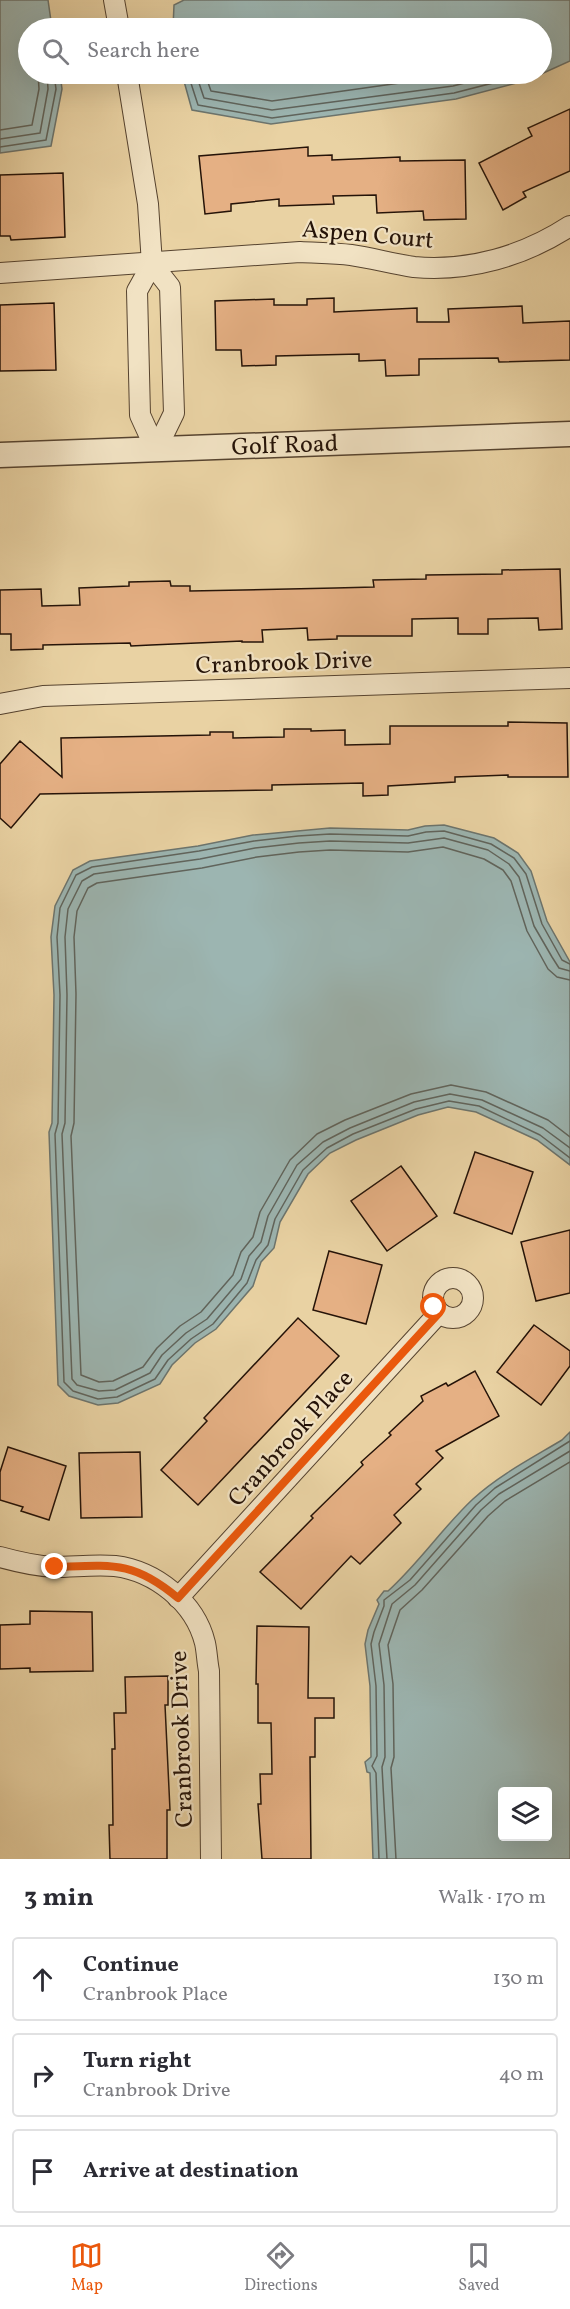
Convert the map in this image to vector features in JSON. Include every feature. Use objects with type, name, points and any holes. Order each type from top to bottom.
[{"type":"street","points":[[114,0],[117,18]]},
{"type":"street","points":[[130,84],[148,204],[152,264],[137,291],[140,415],[156,450]]},
{"type":"street","name":"Aspen Court","points":[[0,273],[300,252],[349,255],[414,267],[464,266],[496,260],[528,249],[570,226]]},
{"type":"street","points":[[152,264],[170,287],[174,413],[156,450]]},
{"type":"street","name":"Golf Road","points":[[0,455],[570,434]]},
{"type":"street","name":"Cranbrook Drive","points":[[0,704],[43,696],[570,678]]},
{"type":"street","name":"Cranbrook Place","points":[[178,1598],[439,1313]]},
{"type":"street","name":"Cranbrook Drive","points":[[0,1557],[38,1566],[98,1565],[127,1568],[153,1578],[178,1598],[193,1617],[205,1643],[209,1671],[211,1859]]},
{"type":"water","points":[[0,0],[48,0],[51,18],[18,18],[18,84],[61,84],[51,146],[0,153]]},
{"type":"water","points":[[184,0],[570,0],[570,61],[552,69],[552,18],[173,18],[174,5]]},
{"type":"water","points":[[185,84],[513,84],[456,99],[271,124],[192,110]]},
{"type":"water","points":[[444,825],[494,838],[518,853],[531,871],[547,921],[570,962],[570,1165],[537,1140],[476,1112],[448,1107],[418,1115],[356,1140],[330,1153],[308,1174],[280,1222],[274,1248],[261,1262],[253,1286],[216,1329],[195,1343],[172,1365],[160,1384],[118,1403],[98,1405],[69,1396],[58,1385],[49,1132],[52,1123],[54,995],[51,937],[55,906],[73,870],[90,861],[198,846],[253,835],[330,828],[408,830]]},
{"type":"water","points":[[570,1432],[570,1859],[373,1859],[370,1773],[367,1772],[365,1762],[371,1757],[370,1686],[365,1644],[379,1604],[377,1600],[421,1557],[473,1499],[505,1475],[562,1440]]},
{"type":"building","points":[[570,109],[570,171],[523,192],[526,197],[503,210],[479,163],[532,136],[528,128]]},
{"type":"building","points":[[308,147],[308,156],[332,155],[332,160],[400,157],[400,161],[465,160],[466,219],[424,220],[423,211],[377,213],[376,195],[333,196],[334,204],[279,206],[279,199],[231,204],[231,211],[205,214],[199,156]]},
{"type":"building","points":[[63,173],[65,237],[11,240],[10,236],[0,236],[0,175]]},
{"type":"building","points":[[334,298],[334,312],[417,308],[417,322],[449,322],[448,309],[522,306],[523,323],[570,321],[570,360],[499,362],[498,358],[419,359],[419,375],[386,376],[385,360],[359,361],[359,354],[276,356],[276,365],[242,366],[241,350],[216,350],[215,301],[274,299],[274,305],[307,305],[307,299]]},
{"type":"building","points":[[54,303],[56,370],[0,371],[0,305]]},
{"type":"building","points":[[560,569],[562,629],[539,630],[538,618],[488,619],[488,634],[458,634],[458,618],[412,619],[412,636],[337,636],[337,639],[308,640],[307,628],[262,630],[263,642],[131,646],[130,643],[43,645],[43,649],[11,650],[11,634],[0,634],[0,590],[41,589],[42,606],[80,605],[79,588],[129,586],[129,582],[170,581],[171,586],[190,586],[190,591],[374,587],[373,580],[426,579],[426,575],[502,574],[502,570]]},
{"type":"building","points":[[508,722],[567,723],[568,777],[508,777],[508,775],[455,777],[455,782],[388,786],[388,795],[363,796],[363,783],[272,785],[272,790],[40,794],[11,828],[0,818],[0,764],[20,741],[62,777],[61,738],[210,735],[210,732],[233,732],[233,738],[284,737],[284,729],[311,729],[311,731],[345,730],[345,745],[390,744],[390,726],[508,726]]},
{"type":"building","points":[[475,1152],[533,1172],[512,1234],[454,1213]]},
{"type":"building","points":[[401,1166],[437,1216],[387,1251],[351,1201]]},
{"type":"building","points":[[570,1230],[570,1293],[536,1301],[521,1242]]},
{"type":"building","points":[[329,1251],[382,1265],[366,1324],[313,1310]]},
{"type":"building","points":[[298,1318],[339,1356],[198,1505],[161,1470],[207,1421],[204,1418]]},
{"type":"building","points":[[534,1325],[570,1351],[570,1366],[541,1405],[497,1372]]},
{"type":"building","points":[[475,1371],[499,1416],[436,1451],[443,1458],[416,1484],[421,1489],[394,1515],[401,1523],[360,1564],[351,1556],[301,1609],[260,1572],[313,1518],[311,1516],[363,1465],[361,1462],[423,1401],[421,1396],[446,1383],[448,1386]]},
{"type":"building","points":[[8,1447],[66,1466],[49,1520],[21,1511],[23,1507],[0,1500],[0,1472]]},
{"type":"building","points":[[140,1452],[142,1517],[81,1518],[79,1453]]},
{"type":"building","points":[[30,1611],[92,1612],[93,1671],[30,1672],[30,1668],[0,1669],[0,1625],[30,1624]]},
{"type":"building","points":[[257,1626],[309,1627],[308,1698],[334,1698],[334,1718],[315,1718],[315,1757],[310,1757],[311,1859],[262,1859],[258,1804],[261,1804],[260,1774],[272,1774],[271,1723],[258,1723]]},
{"type":"building","points":[[168,1676],[168,1705],[165,1705],[170,1810],[167,1810],[167,1859],[110,1859],[109,1825],[113,1825],[114,1713],[126,1713],[125,1677]]},
{"type":"route","points":[[55,1567],[98,1565],[127,1568],[153,1578],[178,1598],[439,1313],[434,1307]]}]
